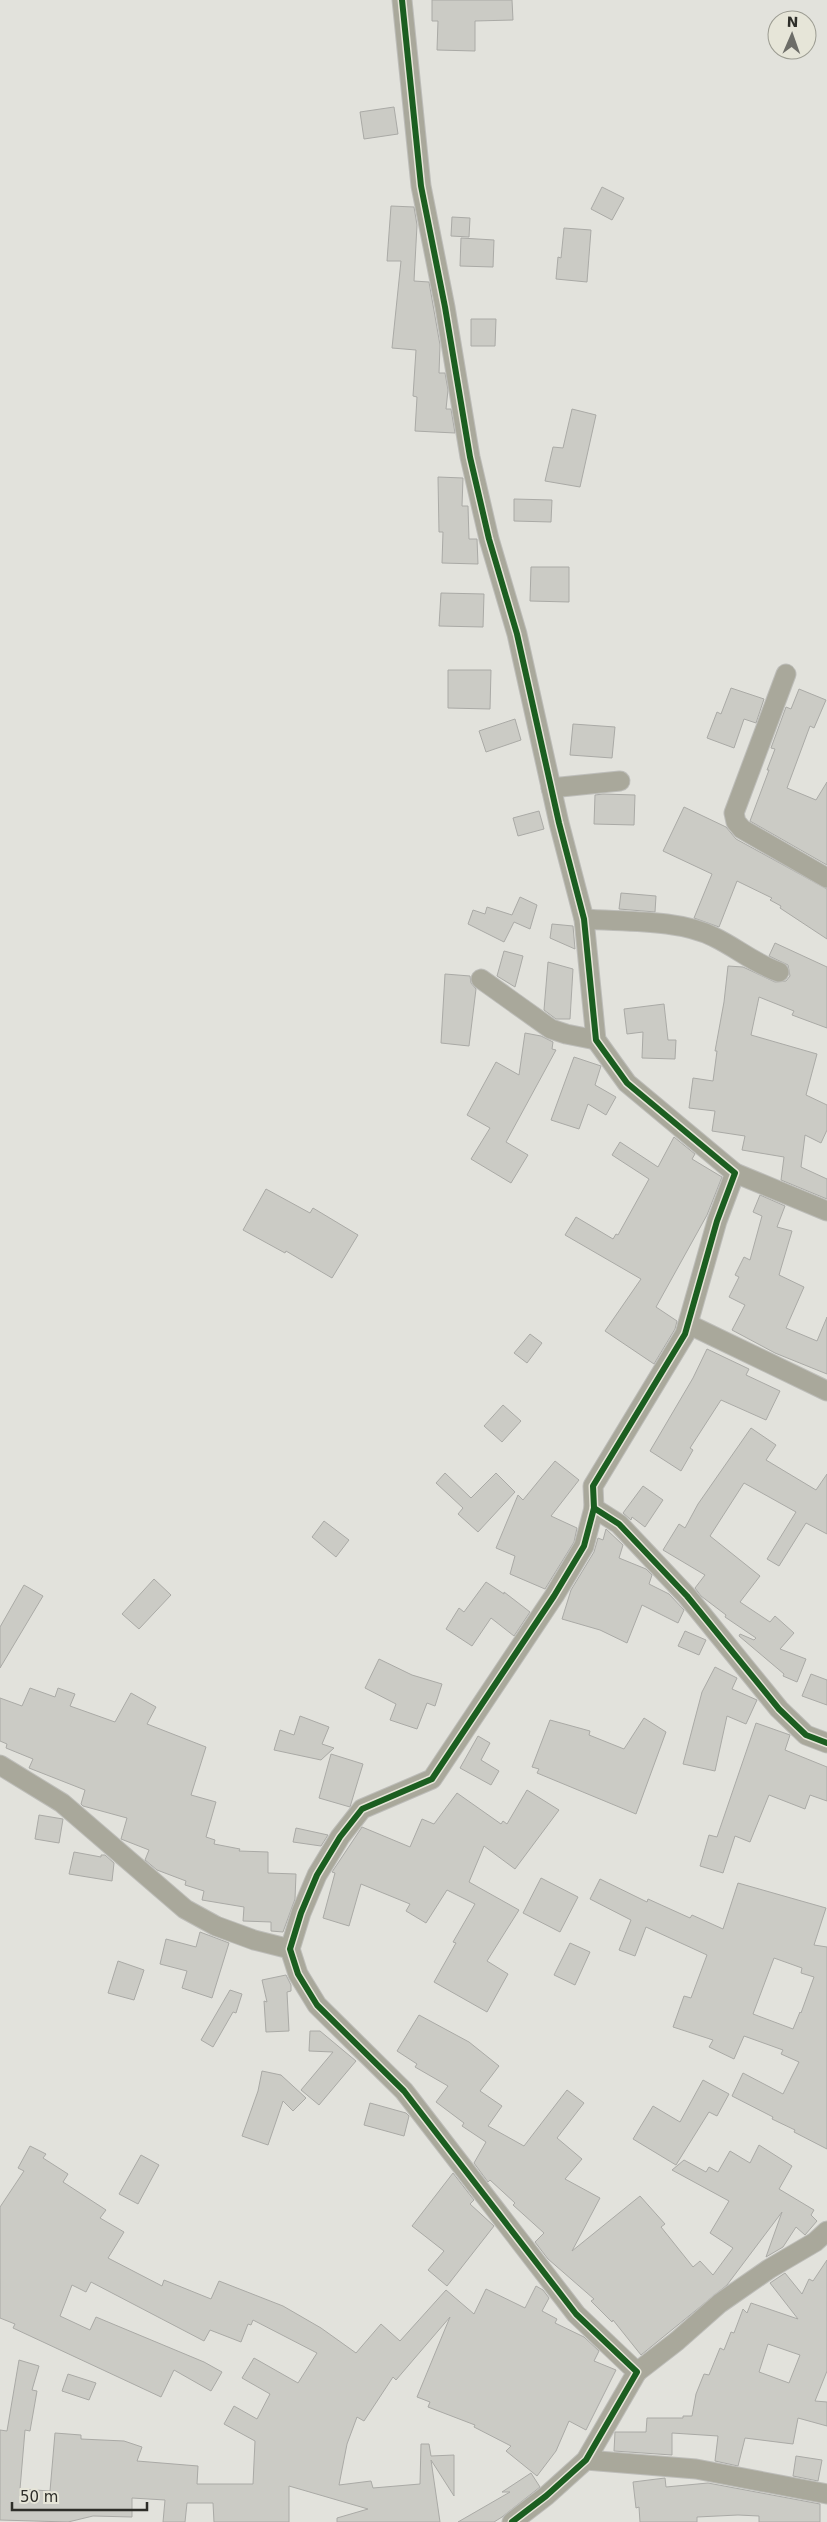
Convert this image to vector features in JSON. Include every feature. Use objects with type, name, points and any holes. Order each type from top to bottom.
[{"type":"street","points":[[402,0],[421,186],[446,307],[470,456],[489,539],[517,634],[551,788],[584,918],[596,1040],[627,1083],[735,1173],[827,1211]]},
{"type":"street","points":[[786,674],[734,813],[736,822],[742,829],[827,878]]},
{"type":"street","points":[[551,788],[620,781]]},
{"type":"street","points":[[584,918],[692,929],[714,937],[764,967],[779,972]]},
{"type":"street","points":[[481,980],[551,1029],[596,1040]]},
{"type":"street","points":[[637,2372],[576,2314],[404,2091],[317,2005],[298,1974],[290,1949],[300,1913],[317,1875],[340,1837],[362,1809],[432,1779],[554,1596],[584,1546],[594,1508],[593,1486],[685,1334],[718,1221],[735,1173]]},
{"type":"street","points":[[688,1324],[827,1391]]},
{"type":"street","points":[[594,1508],[619,1524],[687,1596],[779,1708],[806,1735],[827,1743]]},
{"type":"street","points":[[0,1765],[73,1812],[105,1842],[185,1909],[216,1926],[254,1940],[290,1949]]},
{"type":"street","points":[[512,2522],[546,2496],[586,2460],[637,2372],[677,2341],[720,2303],[769,2269],[815,2242],[827,2231]]},
{"type":"street","points":[[586,2460],[696,2469],[827,2494]]},
{"type":"building","points":[[432,0],[512,0],[513,20],[475,21],[475,51],[437,50],[438,21],[432,21]]},
{"type":"building","points":[[394,107],[398,134],[364,139],[360,112]]},
{"type":"building","points":[[602,187],[624,198],[612,220],[591,209]]},
{"type":"building","points":[[391,206],[414,207],[417,225],[414,281],[429,282],[440,345],[439,373],[445,373],[448,390],[446,409],[451,409],[455,433],[415,431],[417,397],[413,396],[416,350],[392,348],[401,261],[387,261]]},
{"type":"building","points":[[452,217],[470,218],[469,237],[451,236]]},
{"type":"building","points":[[564,228],[591,230],[587,282],[556,279],[558,257],[561,258]]},
{"type":"building","points":[[461,238],[494,240],[493,267],[460,266]]},
{"type":"building","points":[[471,319],[496,319],[495,346],[471,346]]},
{"type":"building","points":[[572,409],[596,415],[580,487],[545,481],[553,447],[563,448]]},
{"type":"building","points":[[438,477],[463,478],[462,506],[468,506],[469,539],[477,539],[478,564],[442,563],[443,532],[439,532]]},
{"type":"building","points":[[514,499],[552,500],[551,522],[514,521]]},
{"type":"building","points":[[531,567],[569,567],[569,602],[530,601]]},
{"type":"building","points":[[441,593],[484,594],[483,627],[439,626]]},
{"type":"building","points":[[448,670],[491,670],[490,709],[448,708]]},
{"type":"building","points":[[731,688],[764,699],[756,723],[744,719],[734,748],[707,738],[717,712],[721,714]]},
{"type":"building","points":[[799,689],[826,700],[814,728],[810,726],[787,788],[816,800],[827,782],[827,865],[750,821],[769,770],[767,770],[775,749],[771,748],[786,707],[791,709]]},
{"type":"building","points":[[515,719],[521,740],[486,752],[479,731]]},
{"type":"building","points":[[573,724],[615,727],[612,758],[570,755]]},
{"type":"building","points":[[595,795],[635,795],[634,825],[594,824]]},
{"type":"building","points":[[684,807],[726,827],[736,839],[827,889],[827,939],[780,908],[781,906],[770,900],[772,898],[737,881],[719,927],[694,918],[712,874],[663,851]]},
{"type":"building","points":[[539,811],[544,829],[518,836],[513,818]]},
{"type":"building","points":[[621,893],[656,896],[655,912],[619,909]]},
{"type":"building","points":[[520,897],[537,905],[530,929],[514,922],[504,942],[468,924],[473,910],[485,914],[487,907],[512,915]]},
{"type":"building","points":[[552,924],[573,926],[575,949],[550,938]]},
{"type":"building","points":[[775,943],[827,967],[827,1028],[792,1015],[794,1011],[759,997],[751,1035],[817,1054],[806,1095],[827,1105],[827,1130],[821,1143],[805,1135],[801,1167],[827,1179],[827,1199],[781,1180],[784,1157],[742,1150],[745,1136],[712,1131],[715,1111],[689,1108],[693,1078],[713,1081],[717,1051],[715,1051],[728,966],[743,967],[775,982],[786,981],[790,976],[788,965],[769,956]]},
{"type":"building","points":[[504,951],[523,956],[515,987],[497,976]]},
{"type":"building","points":[[548,962],[573,969],[570,1019],[556,1019],[544,1010]]},
{"type":"building","points":[[445,974],[470,976],[471,983],[476,989],[469,1046],[441,1043]]},
{"type":"building","points":[[664,1004],[668,1040],[676,1040],[675,1059],[642,1058],[643,1032],[627,1034],[624,1009]]},
{"type":"building","points":[[525,1033],[541,1036],[553,1042],[552,1049],[556,1050],[506,1142],[528,1155],[511,1183],[471,1159],[490,1128],[467,1115],[496,1062],[519,1075]]},
{"type":"building","points":[[574,1057],[601,1066],[595,1085],[616,1097],[606,1115],[588,1104],[579,1129],[551,1120]]},
{"type":"building","points":[[674,1137],[695,1154],[692,1159],[722,1177],[707,1215],[656,1307],[677,1321],[675,1329],[654,1364],[605,1331],[641,1279],[565,1235],[576,1217],[613,1239],[616,1234],[618,1235],[649,1179],[612,1155],[620,1142],[658,1167]]},
{"type":"building","points":[[266,1189],[310,1213],[313,1208],[358,1235],[332,1278],[286,1251],[285,1253],[243,1230]]},
{"type":"building","points":[[760,1195],[785,1206],[777,1227],[792,1231],[779,1275],[804,1287],[786,1328],[817,1341],[827,1317],[827,1374],[775,1353],[732,1330],[745,1305],[729,1297],[739,1277],[735,1275],[744,1257],[750,1260],[762,1216],[753,1212]]},
{"type":"building","points":[[530,1334],[542,1343],[527,1363],[514,1353]]},
{"type":"building","points":[[707,1349],[749,1369],[746,1375],[780,1391],[766,1420],[721,1400],[690,1448],[693,1450],[681,1471],[650,1451],[693,1378]]},
{"type":"building","points":[[503,1405],[521,1421],[502,1442],[484,1426]]},
{"type":"building","points":[[751,1428],[776,1445],[766,1460],[816,1490],[827,1474],[827,1534],[806,1523],[779,1566],[767,1559],[796,1512],[744,1483],[710,1536],[760,1576],[740,1602],[770,1622],[775,1616],[794,1633],[780,1649],[806,1659],[797,1682],[783,1676],[784,1674],[739,1636],[740,1634],[754,1640],[756,1638],[725,1617],[726,1615],[701,1596],[695,1588],[705,1575],[663,1550],[679,1524],[685,1528],[698,1504]]},
{"type":"building","points":[[555,1461],[579,1480],[551,1516],[577,1528],[574,1542],[545,1589],[510,1574],[515,1556],[496,1548],[518,1495],[523,1500]]},
{"type":"building","points":[[445,1473],[471,1498],[496,1473],[515,1492],[478,1532],[458,1514],[463,1508],[436,1483]]},
{"type":"building","points":[[643,1486],[663,1500],[645,1527],[632,1517],[631,1520],[623,1513]]},
{"type":"building","points":[[324,1521],[349,1540],[336,1557],[312,1537]]},
{"type":"building","points":[[606,1529],[623,1545],[619,1558],[646,1569],[652,1575],[649,1584],[669,1594],[684,1610],[678,1623],[642,1605],[627,1643],[600,1630],[562,1619],[571,1590],[594,1552],[598,1538],[603,1540]]},
{"type":"building","points":[[154,1579],[171,1595],[139,1629],[122,1614]]},
{"type":"building","points":[[486,1582],[504,1594],[504,1592],[530,1612],[514,1636],[491,1618],[472,1646],[446,1629],[459,1608],[464,1612]]},
{"type":"building","points":[[24,1585],[43,1596],[0,1668],[0,1627]]},
{"type":"building","points":[[685,1631],[706,1640],[699,1655],[678,1646]]},
{"type":"building","points":[[379,1659],[412,1675],[442,1684],[435,1706],[427,1703],[417,1729],[390,1720],[396,1704],[365,1688]]},
{"type":"building","points":[[715,1667],[737,1678],[732,1689],[757,1700],[746,1724],[727,1716],[715,1771],[683,1764],[702,1692]]},
{"type":"building","points":[[811,1674],[827,1680],[827,1705],[802,1696]]},
{"type":"building","points":[[30,1688],[55,1697],[58,1688],[75,1694],[70,1706],[115,1722],[131,1693],[156,1707],[147,1724],[206,1747],[191,1795],[216,1802],[206,1837],[215,1840],[214,1844],[240,1849],[239,1851],[268,1852],[268,1873],[296,1874],[295,1899],[283,1932],[271,1931],[271,1922],[243,1921],[244,1907],[202,1900],[204,1891],[185,1885],[186,1881],[157,1870],[145,1860],[149,1850],[121,1839],[127,1818],[83,1806],[81,1804],[85,1790],[29,1768],[33,1759],[6,1748],[7,1744],[0,1741],[0,1698],[22,1706]]},
{"type":"building","points":[[300,1716],[329,1727],[322,1744],[334,1748],[321,1760],[274,1750],[280,1730],[294,1735]]},
{"type":"building","points":[[644,1718],[666,1732],[636,1814],[537,1773],[539,1769],[532,1767],[550,1720],[590,1731],[589,1735],[624,1749]]},
{"type":"building","points":[[756,1723],[790,1735],[785,1750],[827,1767],[827,1801],[810,1795],[805,1809],[769,1795],[750,1842],[735,1836],[723,1873],[700,1866],[709,1835],[717,1837]]},
{"type":"building","points":[[478,1736],[490,1743],[481,1760],[499,1771],[491,1785],[460,1768]]},
{"type":"building","points":[[331,1754],[363,1764],[350,1807],[319,1798]]},
{"type":"building","points":[[527,1790],[559,1810],[515,1869],[484,1846],[469,1882],[519,1910],[487,1961],[508,1974],[487,2012],[434,1982],[456,1943],[453,1942],[475,1904],[447,1890],[426,1923],[406,1911],[410,1904],[361,1884],[349,1926],[323,1918],[335,1873],[332,1872],[362,1827],[410,1847],[422,1819],[434,1824],[457,1793],[501,1824],[503,1821],[507,1824]]},
{"type":"building","points":[[39,1815],[63,1819],[59,1843],[35,1839]]},
{"type":"building","points":[[296,1828],[328,1835],[321,1846],[293,1842]]},
{"type":"building","points":[[74,1852],[101,1857],[101,1855],[105,1855],[114,1863],[112,1881],[69,1874]]},
{"type":"building","points":[[541,1878],[578,1897],[560,1932],[523,1913]]},
{"type":"building","points":[[600,1879],[647,1902],[648,1899],[690,1918],[692,1915],[723,1929],[738,1883],[826,1908],[814,1945],[827,1947],[827,2149],[772,2119],[773,2117],[732,2096],[743,2073],[783,2094],[799,2062],[781,2054],[783,2050],[744,2036],[734,2059],[709,2047],[713,2040],[673,2027],[684,1996],[691,1998],[707,1955],[646,1927],[635,1956],[619,1950],[631,1920],[590,1899]],"holes":[[[774,1958],[802,1968],[801,1973],[814,1977],[793,2029],[753,2014]]]},
{"type":"building","points":[[200,1932],[229,1943],[212,1998],[182,1988],[187,1971],[160,1964],[166,1939],[196,1947]]},
{"type":"building","points":[[570,1943],[590,1952],[575,1985],[554,1975]]},
{"type":"building","points":[[118,1961],[144,1970],[134,2000],[108,1993]]},
{"type":"building","points":[[286,1975],[291,1985],[291,1991],[287,1992],[289,2031],[266,2032],[264,2001],[267,2002],[262,1980]]},
{"type":"building","points":[[230,1990],[242,1994],[236,2013],[233,2012],[213,2047],[201,2040]]},
{"type":"building","points":[[419,2015],[469,2042],[499,2066],[480,2091],[502,2106],[488,2126],[524,2146],[567,2090],[584,2103],[557,2138],[582,2159],[565,2179],[600,2198],[572,2251],[640,2196],[665,2224],[661,2227],[693,2267],[700,2261],[713,2275],[733,2248],[710,2233],[729,2201],[672,2170],[684,2160],[706,2172],[709,2167],[718,2172],[730,2151],[750,2163],[759,2145],[792,2166],[779,2189],[814,2210],[811,2215],[817,2221],[805,2235],[796,2227],[783,2247],[766,2257],[782,2212],[727,2285],[641,2355],[613,2320],[612,2322],[591,2301],[594,2299],[548,2259],[535,2242],[544,2233],[513,2205],[515,2203],[490,2180],[488,2182],[474,2163],[486,2142],[462,2126],[464,2123],[436,2102],[448,2086],[415,2067],[417,2064],[397,2051]]},
{"type":"building","points":[[310,2031],[320,2031],[356,2061],[319,2105],[301,2090],[333,2052],[309,2051]]},
{"type":"building","points":[[262,2071],[281,2075],[306,2098],[293,2111],[283,2101],[268,2145],[242,2136],[258,2091]]},
{"type":"building","points":[[703,2080],[729,2094],[717,2116],[709,2112],[676,2165],[633,2139],[653,2106],[680,2122]]},
{"type":"building","points":[[370,2103],[406,2113],[409,2116],[404,2136],[364,2125]]},
{"type":"building","points":[[30,2146],[46,2154],[43,2158],[68,2174],[63,2182],[106,2210],[100,2218],[124,2232],[108,2258],[162,2286],[164,2280],[211,2299],[219,2281],[283,2306],[321,2328],[356,2353],[381,2324],[400,2341],[446,2290],[474,2314],[486,2289],[525,2308],[536,2286],[543,2290],[549,2298],[542,2311],[557,2319],[555,2323],[584,2337],[599,2351],[594,2361],[616,2370],[586,2430],[569,2421],[556,2451],[537,2476],[506,2451],[511,2446],[474,2427],[475,2425],[428,2407],[430,2402],[417,2397],[450,2317],[396,2380],[393,2377],[364,2421],[357,2417],[347,2444],[339,2485],[371,2481],[373,2488],[420,2484],[421,2444],[429,2444],[431,2456],[454,2455],[454,2496],[431,2460],[440,2522],[337,2522],[337,2518],[368,2509],[289,2486],[289,2522],[214,2522],[213,2503],[187,2503],[185,2522],[163,2522],[165,2500],[132,2498],[132,2517],[93,2516],[68,2522],[0,2520],[0,2430],[7,2431],[19,2360],[39,2366],[32,2390],[37,2391],[30,2431],[25,2430],[20,2489],[50,2491],[55,2433],[81,2435],[81,2439],[124,2441],[142,2447],[137,2461],[198,2466],[197,2484],[253,2484],[255,2441],[224,2424],[234,2406],[257,2419],[270,2394],[242,2378],[254,2358],[298,2383],[317,2353],[253,2320],[251,2325],[248,2324],[241,2342],[210,2330],[204,2341],[91,2282],[86,2292],[72,2285],[60,2316],[90,2330],[96,2317],[204,2362],[222,2372],[211,2391],[174,2370],[161,2397],[13,2328],[15,2324],[0,2318],[0,2207],[24,2171],[18,2168]]},
{"type":"building","points":[[141,2155],[159,2165],[138,2204],[119,2194]]},
{"type":"building","points":[[453,2173],[474,2200],[470,2204],[494,2226],[447,2286],[428,2270],[444,2251],[412,2226]]},
{"type":"building","points":[[827,2260],[827,2371],[815,2401],[827,2402],[827,2426],[798,2418],[793,2444],[745,2438],[738,2466],[715,2461],[718,2436],[672,2433],[672,2455],[614,2451],[615,2432],[646,2432],[647,2418],[683,2418],[683,2416],[692,2416],[696,2394],[704,2374],[709,2375],[720,2348],[724,2350],[731,2332],[734,2333],[743,2309],[747,2313],[751,2303],[798,2319],[770,2283],[785,2273],[802,2294],[809,2279],[813,2281]],"holes":[[[768,2344],[800,2355],[789,2383],[759,2372]]]},
{"type":"building","points":[[68,2374],[96,2383],[89,2400],[62,2391]]},
{"type":"building","points":[[796,2456],[822,2460],[818,2481],[793,2476]]},
{"type":"building","points":[[531,2473],[540,2487],[502,2517],[494,2522],[458,2522],[510,2492],[502,2492]]},
{"type":"building","points":[[665,2478],[666,2487],[708,2483],[820,2504],[820,2522],[759,2522],[759,2516],[738,2515],[697,2517],[697,2522],[640,2522],[639,2507],[636,2508],[633,2482]]},
{"type":"cycle path","points":[[402,0],[421,186],[445,307],[470,457],[489,539],[517,634],[559,823],[584,919],[596,1040],[627,1083],[735,1173],[717,1221],[685,1334],[593,1486],[594,1508],[619,1524],[687,1596],[779,1709],[806,1735],[827,1743]]},
{"type":"cycle path","points":[[512,2522],[546,2496],[586,2460],[637,2372],[576,2314],[404,2091],[317,2005],[298,1974],[290,1949],[301,1913],[317,1875],[340,1837],[362,1809],[432,1779],[554,1596],[584,1546],[594,1508]]}]
